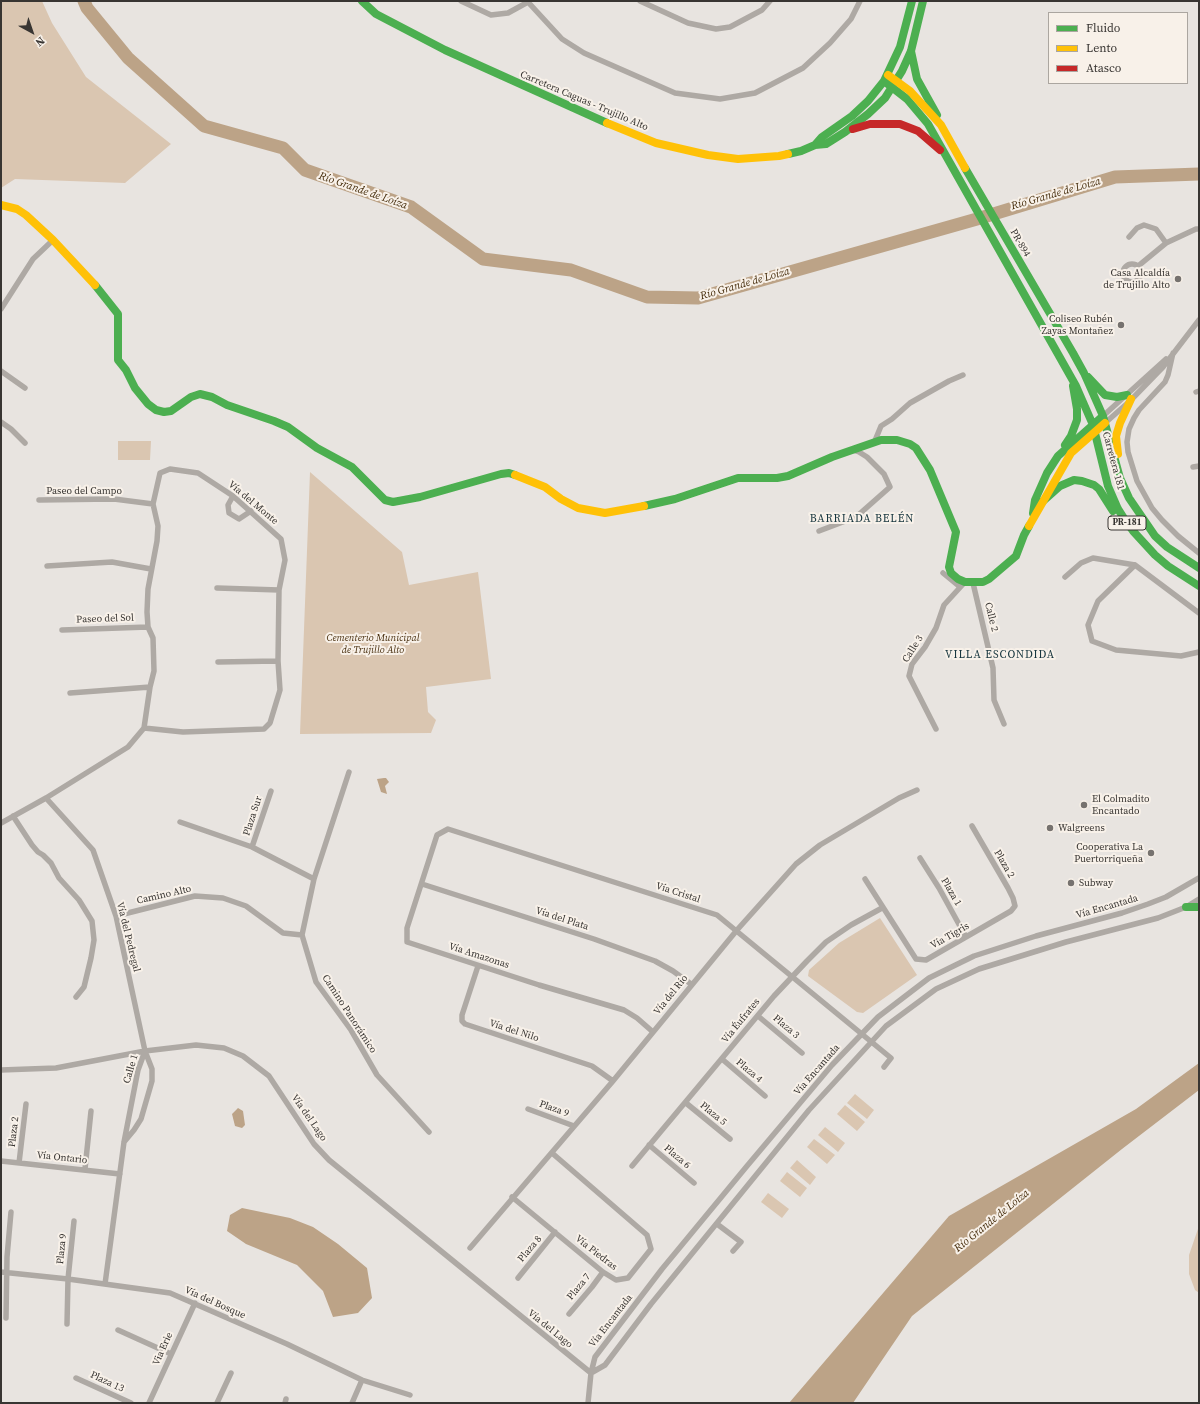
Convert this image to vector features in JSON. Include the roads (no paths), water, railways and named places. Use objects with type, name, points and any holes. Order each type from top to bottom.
[{"type":"main road","name":"Carretera Caguas - Trujillo Alto","points":[[362,1],[376,14],[445,50],[619,128],[656,143],[708,155],[738,159],[779,156],[801,151],[815,145],[826,144],[845,132],[876,107],[895,84],[911,51],[923,1]]},
{"type":"main road","name":"Carretera Caguas - Trujillo Alto","points":[[815,145],[822,137],[852,116],[868,101],[886,78],[900,47],[912,1]]},
{"type":"main road","points":[[911,51],[917,79],[941,125]]},
{"type":"main road","name":"PR-894","points":[[886,78],[917,97],[941,125],[1084,373],[1104,420]]},
{"type":"main road","name":"PR-894","points":[[895,84],[922,116],[939,143],[943,153],[1071,377],[1081,396],[1094,429]]},
{"type":"main road","points":[[845,132],[870,124],[900,124],[918,131],[943,153]]},
{"type":"main road","points":[[1,205],[17,209],[26,215],[53,240],[93,283],[118,314],[118,360],[126,370],[135,388],[148,404],[156,410],[164,412],[171,411],[191,397],[200,394],[212,397],[244,412],[274,421],[288,427],[317,448],[352,468],[385,500],[393,502],[420,497],[500,474],[509,473],[544,486],[561,500],[578,508],[605,513],[676,498],[738,478],[777,478],[788,476],[832,457],[874,443],[889,439],[897,440],[910,444],[916,448],[930,470],[956,532],[949,567],[954,576],[966,584],[983,582],[989,579],[1016,556],[1024,535],[1067,458],[1104,420]]},
{"type":"main road","points":[[1084,373],[1105,395],[1129,397],[1116,436],[1121,465],[1118,472]]},
{"type":"main road","points":[[1063,452],[1065,444],[1071,436],[1077,420],[1078,409],[1071,377]]},
{"type":"main road","name":"Carretera 181","points":[[1104,420],[1118,472],[1124,490],[1129,498],[1155,536],[1167,547],[1199,568]]},
{"type":"main road","points":[[1032,520],[1035,500],[1047,473],[1063,452],[1094,429]]},
{"type":"main road","name":"Carretera 181","points":[[1094,429],[1108,486],[1118,509],[1133,531],[1155,555],[1168,566],[1199,586]]},
{"type":"main road","points":[[1042,502],[1060,486],[1066,483],[1074,480],[1090,483],[1099,489],[1124,527],[1133,531]]},
{"type":"main road","points":[[1186,907],[1199,907]]},
{"type":"street","points":[[461,1],[491,15],[508,13],[528,2],[562,39],[584,53],[675,93],[720,99],[755,93],[803,68],[830,43],[851,20],[860,1]]},
{"type":"street","points":[[640,1],[688,24],[716,29],[730,27],[762,10],[770,1]]},
{"type":"street","points":[[1129,237],[1137,228],[1144,225],[1156,229],[1166,243]]},
{"type":"street","points":[[1138,266],[1166,243],[1199,229]]},
{"type":"street","points":[[1,309],[33,259],[53,240]]},
{"type":"street","points":[[1104,420],[1163,367],[1199,320]]},
{"type":"street","points":[[1173,353],[1168,375],[1164,382],[1139,410],[1134,418],[1129,429],[1127,442],[1128,452],[1131,466],[1137,481],[1152,508],[1178,536],[1199,553]]},
{"type":"street","points":[[1,371],[25,388]]},
{"type":"street","points":[[874,443],[881,426],[892,419],[910,403],[949,381],[963,375]]},
{"type":"street","points":[[1,422],[11,429],[25,443]]},
{"type":"street","points":[[819,532],[856,517],[890,487],[884,474],[867,457],[853,450]]},
{"type":"street","name":"Vía del Monte","points":[[170,469],[198,473],[233,496],[281,539],[285,560],[280,590],[278,661],[280,690],[270,723],[264,729],[183,732],[144,728],[154,671],[153,638],[148,627],[148,589],[157,541],[158,526],[153,504],[160,473],[170,469]]},
{"type":"street","points":[[233,496],[228,505],[229,513],[238,519],[251,512]]},
{"type":"street","name":"Paseo del Campo","points":[[39,500],[114,499],[153,504]]},
{"type":"street","points":[[1065,577],[1081,562],[1093,558],[1135,565],[1199,613]]},
{"type":"street","points":[[47,566],[112,562],[151,569]]},
{"type":"street","points":[[1135,565],[1098,601],[1088,625],[1092,641],[1116,650],[1181,656],[1199,652]]},
{"type":"street","points":[[943,573],[966,584]]},
{"type":"street","name":"Calle 2","points":[[966,584],[993,668],[994,700],[1004,724]]},
{"type":"street","name":"Calle 3","points":[[936,729],[909,676],[912,664],[925,647],[936,628],[944,606],[966,584]]},
{"type":"street","points":[[217,588],[280,590]]},
{"type":"street","name":"Paseo del Sol","points":[[62,630],[148,627]]},
{"type":"street","points":[[218,662],[278,661]]},
{"type":"street","points":[[70,693],[150,687]]},
{"type":"street","points":[[1,823],[46,798],[128,747],[144,728]]},
{"type":"street","name":"Camino Panorámico","points":[[349,772],[314,879],[302,935],[316,982],[351,1030],[377,1075],[429,1132]]},
{"type":"street","name":"Vía del Río","points":[[470,1248],[512,1197],[552,1153],[613,1081],[737,930],[796,864],[820,845],[899,798],[917,790]]},
{"type":"street","name":"Plaza Sur","points":[[252,847],[271,791]]},
{"type":"street","name":"Vía del Pedregal","points":[[46,798],[93,850],[116,916],[145,1051]]},
{"type":"street","points":[[13,816],[32,845],[51,863],[59,878],[79,900],[92,920],[94,940],[91,958],[84,987],[76,997]]},
{"type":"street","points":[[180,822],[252,847],[314,879]]},
{"type":"street","name":"Plaza 2","points":[[972,826],[1013,898],[1015,906],[1011,911]]},
{"type":"street","name":"Vía Cristal","points":[[443,832],[448,829],[717,915],[891,1058],[884,1068]]},
{"type":"street","name":"Vía Amazonas","points":[[443,832],[437,835],[407,928],[407,942],[478,966],[624,1010],[637,1018],[653,1032]]},
{"type":"street","name":"Plaza 1","points":[[920,858],[939,888],[966,937]]},
{"type":"street","name":"Vía Encantada","points":[[591,1373],[595,1357],[662,1270],[832,1065],[878,1017],[929,978],[974,956],[1036,936],[1148,904],[1166,897],[1199,878]]},
{"type":"street","name":"Vía Tigris","points":[[865,880],[916,959],[926,960],[1011,911]]},
{"type":"street","name":"Vía del Plata","points":[[422,884],[594,939],[655,961],[692,984]]},
{"type":"street","name":"Camino Alto","points":[[116,916],[195,896],[223,898],[246,906],[284,933],[302,935]]},
{"type":"street","name":"Vía Encantada","points":[[591,1373],[605,1365],[651,1304],[718,1224],[809,1110],[886,1026],[936,989],[979,969],[1066,942],[1158,918],[1186,907],[1199,899]]},
{"type":"street","name":"Vía Éufrates","points":[[632,1166],[791,977],[826,942],[851,925],[882,908]]},
{"type":"street","name":"Vía del Nilo","points":[[478,966],[462,1015],[462,1020],[466,1024],[592,1066],[613,1081]]},
{"type":"street","name":"Plaza 3","points":[[758,1016],[802,1053]]},
{"type":"street","name":"Vía del Lago","points":[[1,1070],[56,1068],[145,1051],[196,1044],[224,1048],[243,1056],[269,1076],[314,1144],[329,1160],[591,1373]]},
{"type":"street","name":"Calle 1","points":[[105,1284],[124,1142],[138,1070],[145,1051]]},
{"type":"street","name":"Calle 1","points":[[124,1142],[141,1119],[152,1081],[152,1069],[145,1051]]},
{"type":"street","name":"Plaza 4","points":[[722,1059],[765,1096]]},
{"type":"street","name":"Plaza 5","points":[[686,1103],[730,1139]]},
{"type":"street","name":"Plaza 2","points":[[19,1163],[26,1104]]},
{"type":"street","name":"Plaza 9","points":[[528,1109],[574,1126]]},
{"type":"street","points":[[85,1169],[91,1111]]},
{"type":"street","name":"Plaza 6","points":[[650,1145],[694,1183]]},
{"type":"street","name":"Vía Piedras","points":[[512,1197],[603,1272],[616,1280],[628,1278],[651,1249],[647,1235],[552,1153]]},
{"type":"street","name":"Vía Ontario","points":[[1,1161],[120,1174]]},
{"type":"street","points":[[6,1318],[4,1272],[11,1212]]},
{"type":"street","name":"Plaza 9","points":[[67,1324],[68,1279],[74,1221]]},
{"type":"street","points":[[718,1224],[741,1242],[734,1251]]},
{"type":"street","name":"Plaza 8","points":[[518,1278],[555,1232]]},
{"type":"street","name":"Vía del Bosque","points":[[4,1272],[170,1293],[195,1303],[362,1380],[410,1395]]},
{"type":"street","name":"Plaza 7","points":[[569,1314],[603,1272]]},
{"type":"street","name":"Via Erie","points":[[149,1403],[195,1303]]},
{"type":"street","points":[[118,1330],[171,1354]]},
{"type":"street","points":[[217,1403],[231,1373]]},
{"type":"street","points":[[588,1403],[591,1373]]},
{"type":"street","name":"Plaza 13","points":[[76,1378],[130,1403]]},
{"type":"street","points":[[352,1403],[362,1380]]},
{"type":"water","points":[[386,778],[389,782],[385,786],[387,794],[381,792],[377,779]]},
{"type":"water","points":[[1199,1063],[1199,1090],[1122,1149],[912,1316],[853,1403],[789,1403],[949,1216],[1136,1109]]},
{"type":"water","points":[[238,1108],[243,1111],[245,1125],[242,1128],[235,1126],[232,1114]]},
{"type":"water","points":[[242,1208],[290,1218],[313,1227],[338,1244],[367,1268],[372,1298],[358,1313],[333,1317],[323,1291],[297,1265],[246,1244],[227,1231],[230,1215]]},
{"type":"waterway","name":"Río Grande de Loíza","points":[[84,1],[87,8],[128,58],[204,126],[283,148],[305,170],[411,207],[483,259],[571,270],[647,297],[698,298],[977,219],[1115,177],[1199,174]]},
{"type":"place","name":"Casa Alcaldía de Trujillo Alto","points":[[1178,279]]},
{"type":"place","name":"Coliseo Rubén Zayas Montañez","points":[[1121,325]]},
{"type":"place","name":"El Colmadito Encantado","points":[[1084,805]]},
{"type":"place","name":"Walgreens","points":[[1050,828]]},
{"type":"place","name":"Cooperativa La Puertorriqueña","points":[[1151,853]]},
{"type":"place","name":"Subway","points":[[1071,883]]},
{"type":"district","name":"BARRIADA BELÉN","points":[[862,519]]},
{"type":"district","name":"VILLA ESCONDIDA","points":[[1000,655]]},
{"type":"park label","name":"Cementerio Municipal de Trujillo Alto","points":[[373,644]]}]
